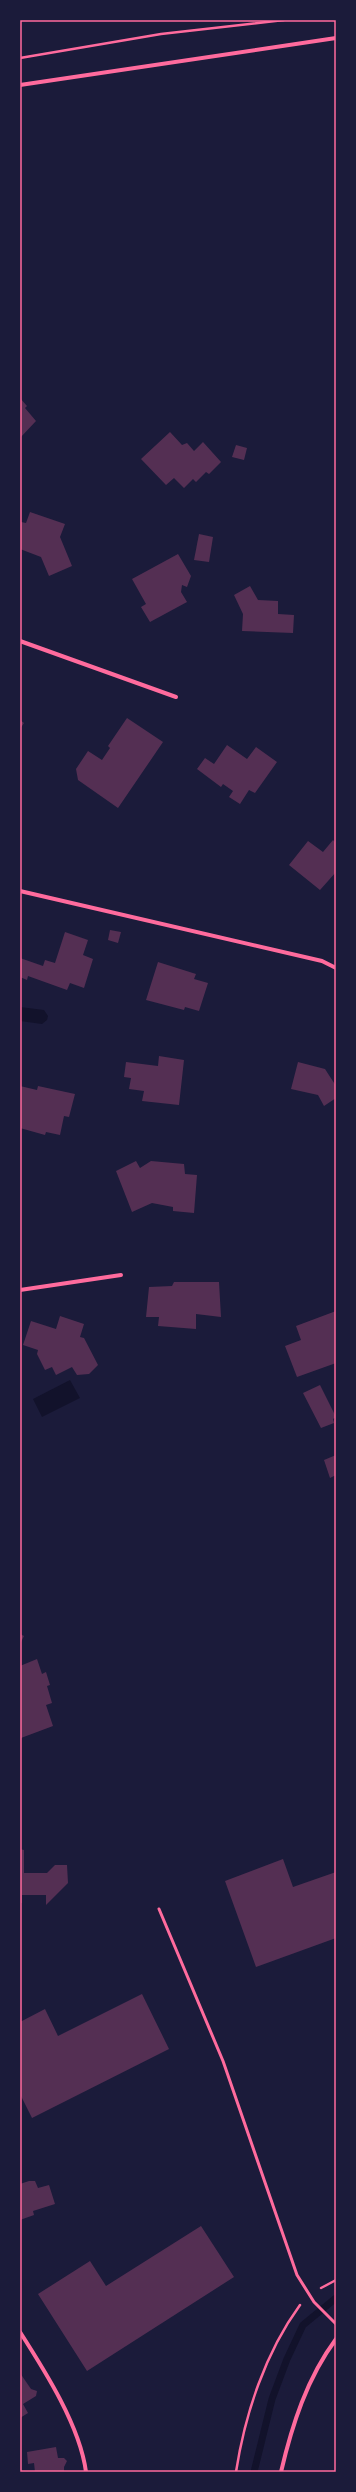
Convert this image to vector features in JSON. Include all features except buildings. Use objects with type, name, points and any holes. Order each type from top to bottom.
[{"type":"street","points":[[20,85],[336,38]]},
{"type":"street","points":[[20,641],[176,697]]},
{"type":"street","points":[[20,891],[322,961],[336,968]]},
{"type":"street","points":[[20,1290],[121,1275]]},
{"type":"street","points":[[20,2332],[52,2382],[71,2426],[86,2472]]},
{"type":"street","points":[[280,2472],[301,2404],[313,2375],[336,2339]]},
{"type":"lane","points":[[159,1909],[223,2061],[297,2275],[314,2302],[330,2320],[336,2324]]},
{"type":"path","points":[[20,58],[161,34],[284,20]]},
{"type":"path","points":[[236,2472],[257,2386],[282,2334],[299,2306],[310,2295]]},
{"type":"shaded area","points":[[20,1007],[44,1010],[48,1016],[47,1020],[42,1024],[20,1021]]},
{"type":"shaded area","points":[[70,1380],[80,1398],[42,1417],[33,1399]]},
{"type":"waterway","points":[[254,2472],[272,2399],[287,2359],[303,2325],[336,2298]]}]
